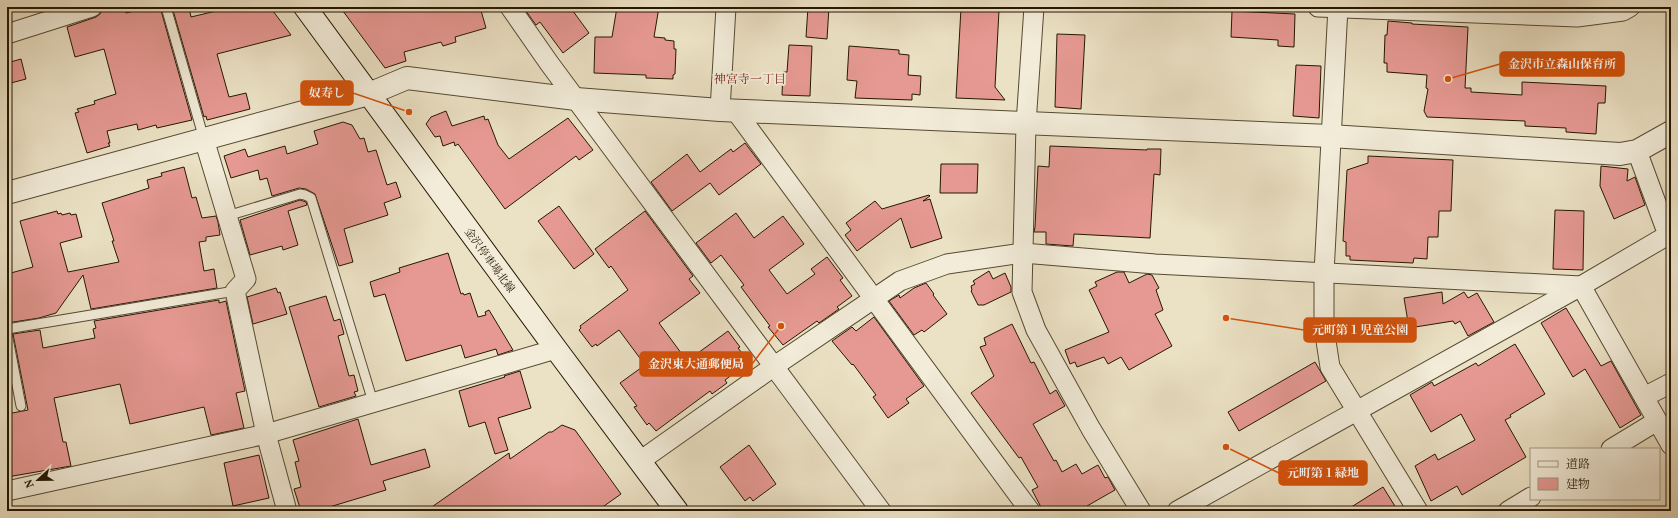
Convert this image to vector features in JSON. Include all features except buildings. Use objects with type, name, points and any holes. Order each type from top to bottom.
[{"type":"street","points":[[7,34],[92,7]]},
{"type":"street","name":"金沢停車場北線","points":[[305,7],[677,511]]},
{"type":"street","points":[[510,7],[773,367],[881,511]]},
{"type":"street","points":[[726,7],[728,110],[874,299],[1030,511]]},
{"type":"street","points":[[1034,7],[1026,124],[1022,292],[1036,330],[1091,429],[1141,511]]},
{"type":"street","points":[[1318,7],[1578,17],[1623,10],[1630,7]]},
{"type":"street","points":[[1338,8],[1330,136],[1324,273],[1324,328],[1330,367],[1418,511]]},
{"type":"street","points":[[7,193],[369,94],[407,78],[576,99],[728,110],[1330,136],[1620,154],[1637,150],[1671,132]]},
{"type":"street","points":[[204,139],[246,279],[235,290],[266,434],[287,511]]},
{"type":"street","points":[[1177,511],[1581,286],[1668,235],[1637,150]]},
{"type":"street","points":[[640,461],[773,367],[900,281],[947,264],[1023,252],[1155,264],[1581,286]]},
{"type":"street","points":[[1581,286],[1671,445]]},
{"type":"street","points":[[7,491],[266,434],[556,349]]},
{"type":"street","points":[[1644,397],[1671,383]]},
{"type":"street","points":[[1613,448],[1657,421]]},
{"type":"street","points":[[1508,511],[1530,498]]},
{"type":"lane","points":[[166,7],[204,139]]},
{"type":"lane","points":[[227,216],[300,194],[311,198],[373,402]]},
{"type":"lane","points":[[7,329],[235,290]]},
{"type":"lane","points":[[7,333],[22,406]]},
{"type":"place","name":"金沢市立森山保育所","points":[[1448,79]]},
{"type":"place","name":"奴寿し","points":[[409,112]]},
{"type":"place","name":"元町第１児童公園","points":[[1226,318]]},
{"type":"place","name":"金沢東大通郵便局","points":[[781,326]]},
{"type":"place","name":"元町第１緑地","points":[[1226,447]]},
{"type":"district","name":"神宮寺一丁目","points":[[750,79]]}]
